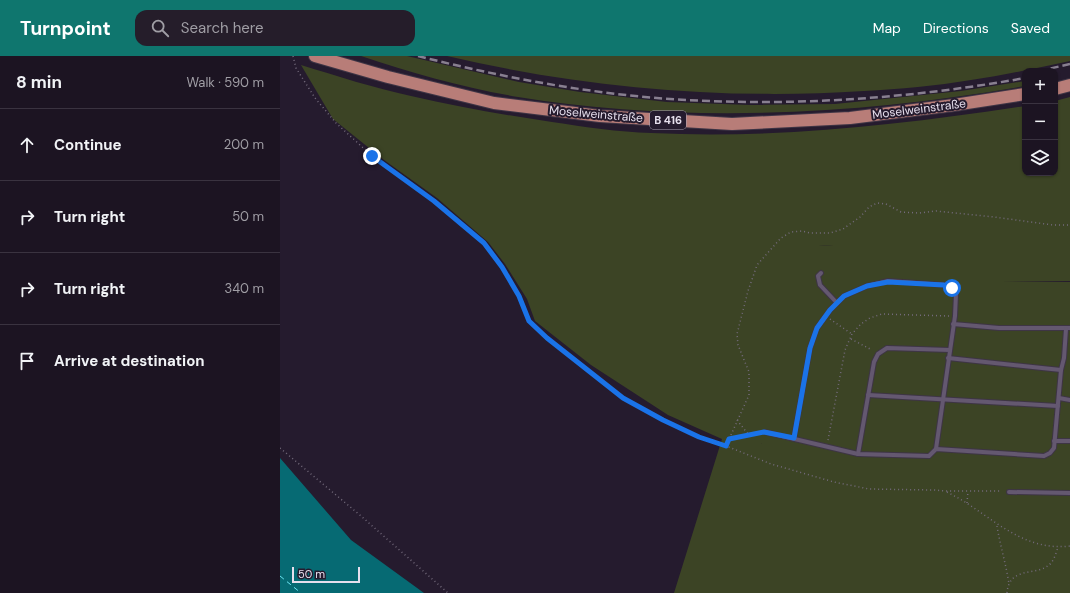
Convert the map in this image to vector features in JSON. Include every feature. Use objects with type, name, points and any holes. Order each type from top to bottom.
[{"type":"main road","name":"Moselweinstraße","points":[[315,56],[388,77],[494,103],[600,116],[724,123],[850,118],[954,105],[1022,94]]},
{"type":"main road","points":[[1058,88],[1070,86]]},
{"type":"lane","points":[[821,273],[818,276],[820,285],[837,303]]},
{"type":"lane","points":[[764,432],[858,454],[930,456],[936,449],[954,324],[956,294],[952,288],[944,285],[888,282],[867,286],[844,296],[817,328],[810,348],[794,438]]},
{"type":"lane","points":[[936,449],[1044,456],[1050,453],[1054,448],[1068,328],[999,328],[954,324]]},
{"type":"lane","points":[[858,454],[874,362],[878,354],[887,348],[950,350]]},
{"type":"lane","points":[[948,358],[1062,370]]},
{"type":"lane","points":[[1064,358],[1070,359]]},
{"type":"lane","points":[[868,395],[1058,406]]},
{"type":"lane","points":[[1059,398],[1070,400]]},
{"type":"lane","points":[[1054,441],[1070,441]]},
{"type":"lane","points":[[1009,492],[1070,493]]},
{"type":"path","points":[[293,56],[296,68],[315,98],[336,123],[372,156],[434,201],[484,243],[502,267],[519,296],[529,321],[547,338],[623,398],[663,420],[699,437],[771,464],[834,482],[869,489],[1009,492]]},
{"type":"path","points":[[726,446],[749,395],[749,372],[738,345],[737,334],[748,291],[757,265],[782,238],[791,232],[802,231],[810,233],[830,233],[843,229],[860,217],[869,207],[877,203],[886,204],[902,212],[919,214],[936,211],[1053,225],[1070,225]]},
{"type":"path","points":[[826,446],[845,350],[852,334],[861,324],[870,318],[882,314],[955,316]]},
{"type":"path","points":[[826,316],[852,334]]},
{"type":"path","points":[[851,339],[878,354]]},
{"type":"path","points":[[737,420],[748,435]]},
{"type":"path","points":[[729,439],[764,432]]},
{"type":"path","points":[[280,448],[361,516],[448,593]]},
{"type":"path","points":[[946,491],[967,503],[998,526],[1018,538],[1058,547],[1070,546]]},
{"type":"path","points":[[967,503],[968,491]]},
{"type":"path","points":[[998,526],[1001,547],[1010,584]]},
{"type":"path","points":[[1007,593],[1015,576],[1024,572],[1049,566],[1058,547]]},
{"type":"shaded area","points":[[361,56],[407,56],[519,82],[580,92],[667,102],[750,105],[835,104],[961,91],[1022,81],[1022,86],[899,104],[772,112],[708,113],[645,111],[518,97],[438,80]]},
{"type":"shaded area","points":[[447,56],[1070,56],[1070,61],[1038,68],[1022,68],[1022,71],[931,86],[812,93],[759,94],[654,89],[602,84],[499,67]]},
{"type":"shaded area","points":[[301,65],[356,82],[446,104],[564,124],[639,132],[745,134],[838,129],[932,119],[1022,106],[1022,176],[1058,176],[1058,100],[1070,97],[1070,281],[1002,281],[1070,282],[1070,593],[674,593],[722,439],[668,415],[591,365],[535,321],[527,299],[505,264],[488,242],[437,198],[384,160],[333,119]]},
{"type":"shaded area","points":[[280,458],[351,540],[424,593],[280,593]]},
{"type":"ferry route","points":[[280,576],[301,593]]},
{"type":"railway","points":[[418,56],[480,71],[606,93],[670,99],[714,101],[803,101],[892,96],[1022,78]]},
{"type":"railway","points":[[1052,68],[1070,64]]},
{"type":"route","points":[[372,156],[434,201],[484,243],[502,267],[519,296],[529,321],[547,338],[623,398],[663,420],[699,437],[726,446],[729,439],[764,432],[794,438],[810,348],[817,328],[830,310],[844,296],[867,286],[888,282],[912,282],[944,285],[952,288]]}]
